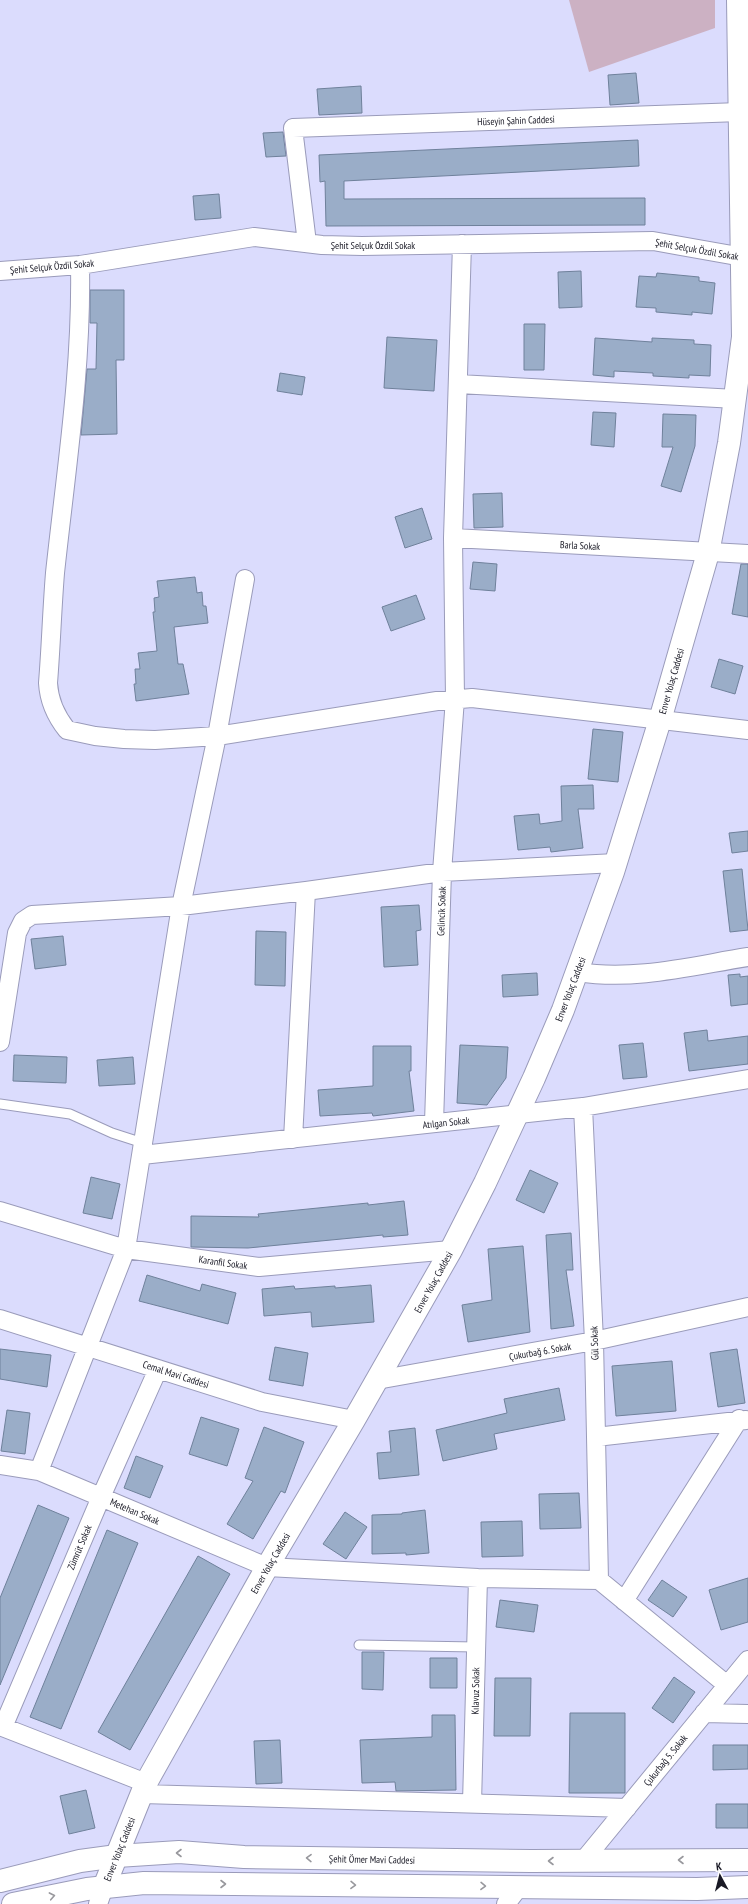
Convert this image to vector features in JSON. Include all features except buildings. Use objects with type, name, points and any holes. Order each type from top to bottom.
[{"type":"street","name":"Enver Yolaç Caddesi","points":[[101,1896],[144,1789],[267,1567],[354,1420],[451,1250],[485,1183],[534,1078],[578,972],[616,863],[660,720],[708,553],[722,488],[736,398],[743,337],[745,258],[740,112],[743,23],[738,0]]},
{"type":"street","name":"Hüseyin Şahin Caddesi","points":[[307,243],[293,128],[740,112]]},
{"type":"street","name":"Şehit Selçuk Özdil Sokak","points":[[0,271],[80,265],[254,237],[307,243],[362,246],[653,241],[745,258]]},
{"type":"street","name":"Gelincik Sokak","points":[[434,1124],[442,872],[456,699],[453,538],[462,244]]},
{"type":"street","points":[[80,265],[79,354],[70,450],[55,574],[48,682],[51,704],[55,714],[67,730],[95,736],[124,739],[155,740],[217,736],[456,699],[490,699],[748,730]]},
{"type":"street","points":[[458,384],[736,398]]},
{"type":"street","name":"Barla Sokak","points":[[453,538],[748,554]]},
{"type":"street","points":[[39,1471],[126,1248],[181,906],[217,736],[245,579]]},
{"type":"street","points":[[0,1042],[17,933],[19,927],[27,917],[38,914],[181,906],[306,891],[442,872],[616,863]]},
{"type":"street","points":[[293,1139],[306,891]]},
{"type":"street","points":[[578,972],[607,976],[642,975],[748,957]]},
{"type":"street","name":"Atılgan Sokak","points":[[142,1149],[293,1139],[516,1115],[583,1107],[748,1079]]},
{"type":"street","name":"Gül Sokak","points":[[583,1107],[594,1341],[599,1580]]},
{"type":"street","name":"Karanfil Sokak","points":[[0,1211],[126,1248],[259,1267],[451,1250]]},
{"type":"street","name":"Çukurbağ 6. Sokak","points":[[377,1380],[594,1341],[748,1307]]},
{"type":"street","name":"Cemal Mavi Caddesi","points":[[0,1319],[262,1402],[354,1420]]},
{"type":"street","name":"Zümrüt Sokak","points":[[1,1727],[158,1369]]},
{"type":"street","points":[[596,1437],[743,1419]]},
{"type":"street","points":[[624,1600],[743,1419]]},
{"type":"street","name":"Metehan Sokak","points":[[0,1465],[39,1471],[267,1567],[478,1578],[599,1580]]},
{"type":"street","name":"Kılavuz Sokak","points":[[472,1803],[478,1578]]},
{"type":"street","points":[[599,1580],[727,1685]]},
{"type":"street","name":"Çukurbağ 5. Sokak","points":[[583,1861],[748,1660]]},
{"type":"street","points":[[704,1713],[748,1714]]},
{"type":"street","points":[[1,1727],[144,1789],[627,1808]]},
{"type":"street","name":"Şehit Ömer Mavi Caddesi","points":[[0,1881],[52,1867],[117,1856],[179,1852],[244,1856],[583,1861],[748,1860]]},
{"type":"street","points":[[13,1904],[101,1896],[144,1883],[512,1895],[748,1888]]},
{"type":"lane","points":[[0,1104],[70,1114],[112,1133],[142,1149]]},
{"type":"lane","points":[[359,1645],[476,1647]]},
{"type":"shaded area","points":[[569,0],[715,0],[715,28],[589,72]]}]
